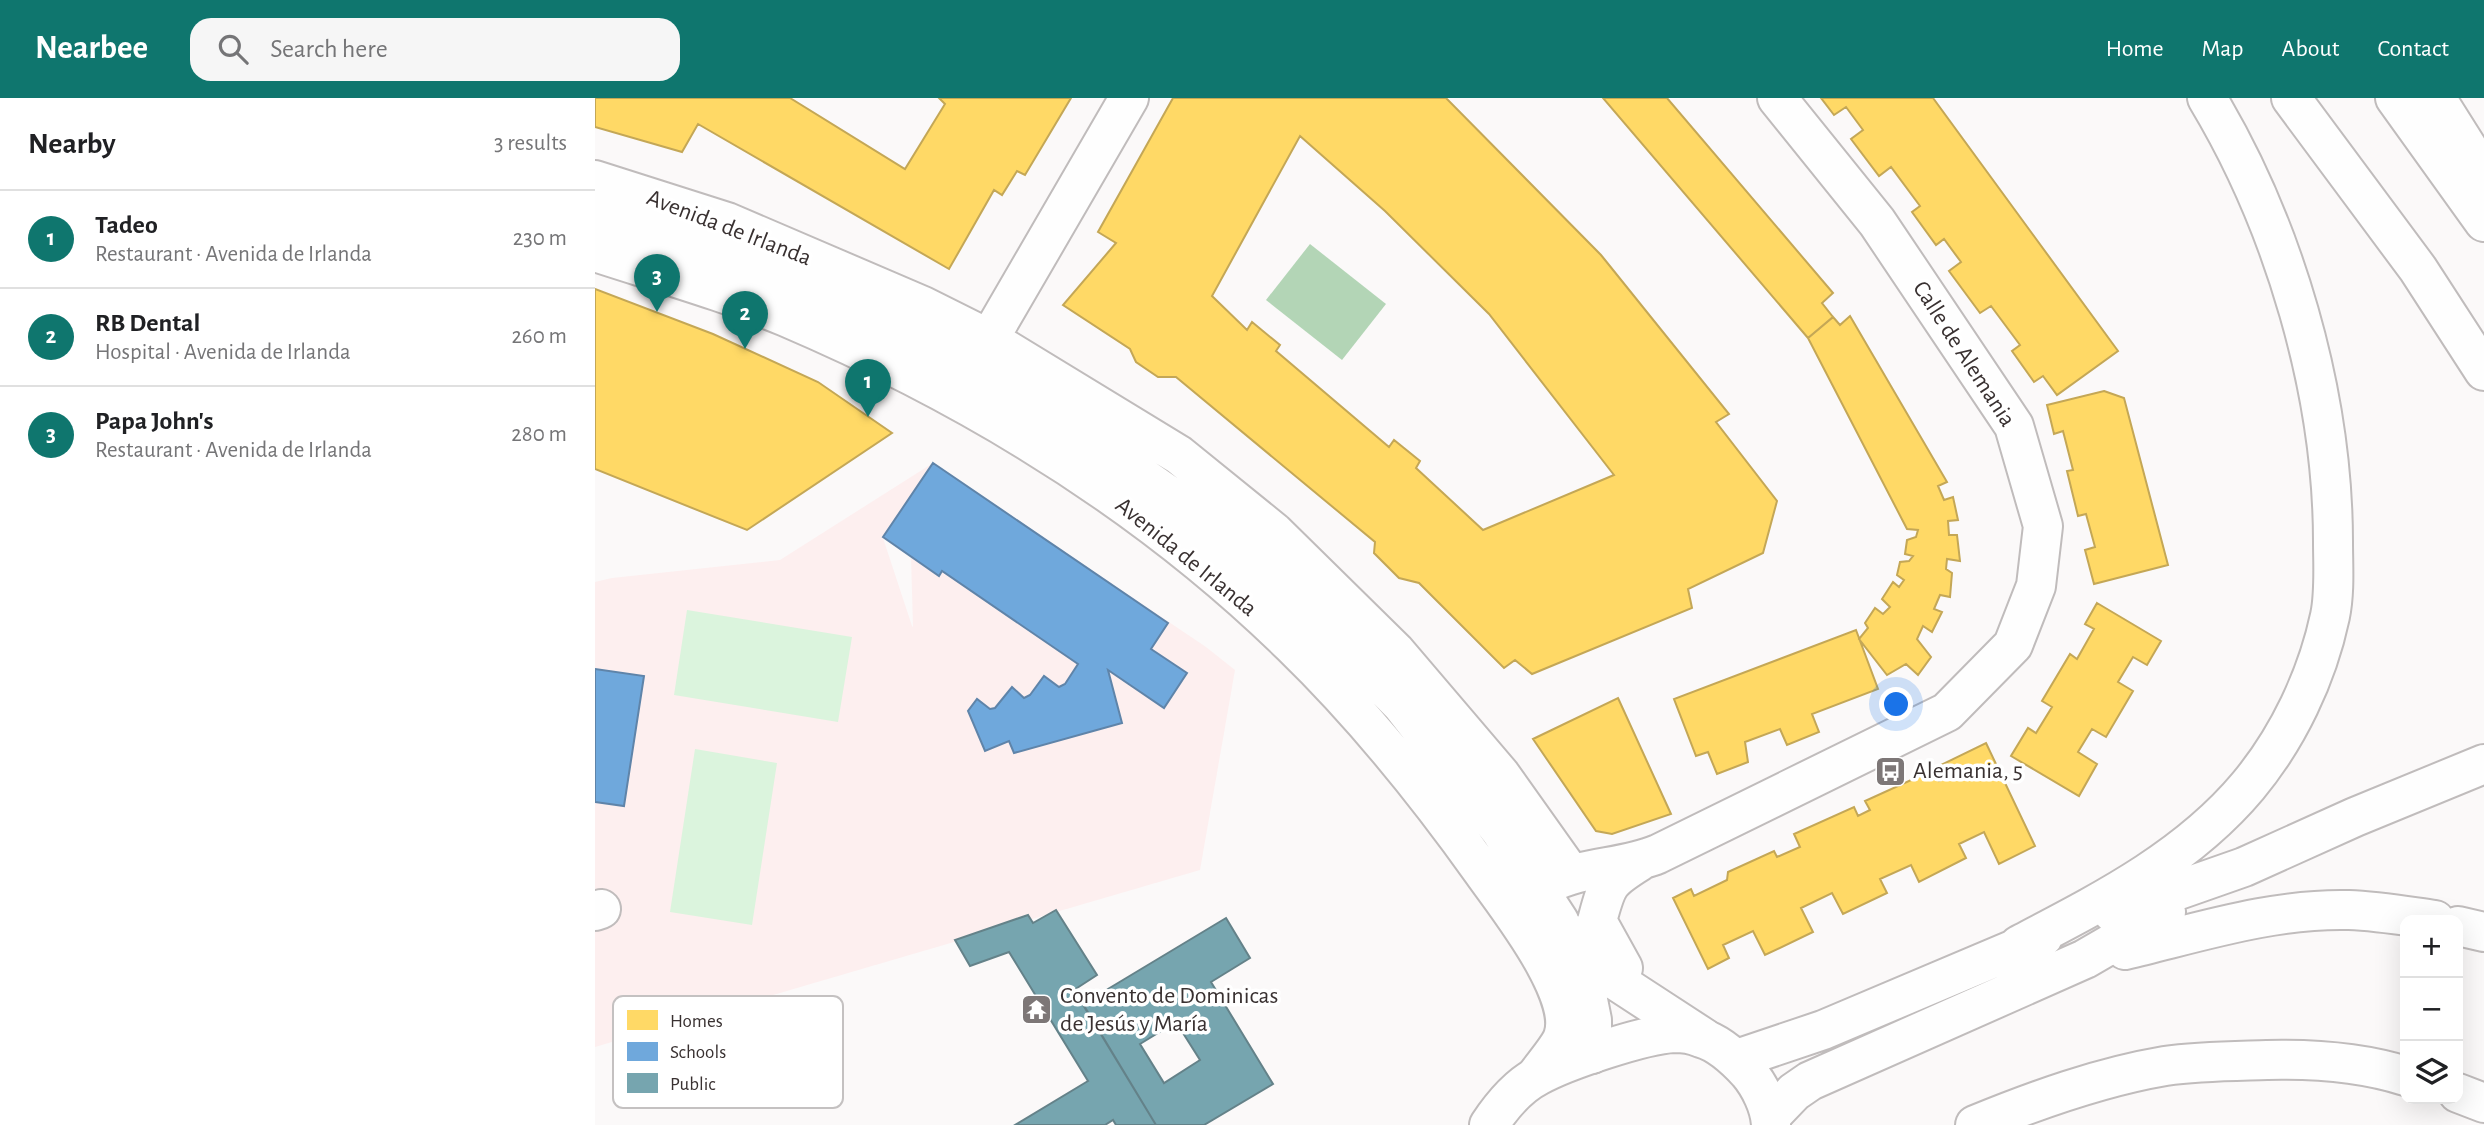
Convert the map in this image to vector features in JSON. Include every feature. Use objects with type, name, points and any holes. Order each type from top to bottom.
[{"type":"main road","points":[[989,339],[1129,98]]},
{"type":"main road","name":"Calle de Alemania","points":[[1555,881],[1639,862],[1947,712],[2013,645],[2036,586],[2043,526],[2014,426],[1877,222],[1777,98]]},
{"type":"main road","points":[[2019,945],[2130,884],[2175,855],[2248,787],[2276,749],[2298,706],[2318,662],[2331,613],[2333,496],[2324,429],[2308,353],[2288,279],[2259,200],[2207,98]]},
{"type":"main road","points":[[2291,98],[2418,269],[2484,371]]},
{"type":"main road","points":[[2395,98],[2484,222]]},
{"type":"main road","points":[[2436,98],[2484,174]]},
{"type":"main road","name":"Avenida de Irlanda","points":[[595,180],[727,222],[923,306],[989,339],[1179,455],[1274,532],[1396,652],[1518,797],[1555,881],[1559,921],[1586,990],[1592,1020],[1592,1054]]},
{"type":"main road","name":"Avenida de Irlanda","points":[[595,214],[672,239],[811,292],[973,370],[1078,432],[1167,494],[1252,561],[1329,631],[1402,705],[1500,830],[1555,881]]},
{"type":"main road","name":"Avenida de Irlanda","points":[[595,252],[784,316],[871,355],[956,398],[1122,503],[1202,564],[1293,645],[1361,719],[1445,818],[1541,957],[1557,986],[1564,1013],[1563,1037],[1536,1076]]},
{"type":"main road","name":"Avenida de Irlanda","points":[[1487,760],[1500,830]]},
{"type":"main road","points":[[1737,1059],[1823,1030],[2019,945],[2244,867],[2355,817],[2484,764]]},
{"type":"main road","name":"Avenida de Irlanda","points":[[1639,862],[1612,879],[1603,896],[1597,921],[1612,952],[1645,1002]]},
{"type":"main road","points":[[1771,1121],[1794,1092],[1810,1081],[2085,959],[2244,867]]},
{"type":"main road","points":[[2085,959],[2254,919],[2347,910],[2404,915]]},
{"type":"main road","name":"Avenida de Irlanda","points":[[1559,921],[1615,980],[1645,1002],[1737,1059],[1757,1082],[1771,1121]]},
{"type":"main road","points":[[2463,927],[2484,932]]},
{"type":"main road","points":[[1489,1125],[1512,1097],[1536,1076],[1592,1054],[1664,1035],[1676,1033],[1704,1038]]},
{"type":"main road","points":[[1976,1125],[2017,1116],[2094,1083],[2166,1066],[2302,1060],[2357,1065],[2400,1075]]},
{"type":"main road","points":[[2463,1095],[2484,1103]]},
{"type":"shaded area","points":[[1310,244],[1386,304],[1342,360],[1266,300]]},
{"type":"shaded area","points":[[933,463],[1206,647],[1235,670],[1200,870],[769,996],[613,996],[613,1042],[595,1047],[595,582],[780,560]],"holes":[[[883,538],[911,557],[912,626]]]},
{"type":"shaded area","points":[[687,610],[852,637],[838,722],[674,695]]},
{"type":"shaded area","points":[[695,749],[777,763],[752,925],[670,912]]},
{"type":"building: Homes","points":[[595,98],[790,98],[905,169],[945,104],[939,98],[1071,98],[1025,175],[1017,171],[1002,195],[994,190],[949,269],[698,124],[682,152],[595,127]]},
{"type":"building: Homes","points":[[1173,98],[1446,98],[1601,255],[1729,414],[1716,422],[1777,501],[1763,553],[1688,589],[1692,608],[1532,674],[1515,660],[1504,668],[1419,583],[1399,578],[1374,553],[1375,542],[1176,377],[1158,377],[1136,362],[1130,349],[1063,305],[1116,243],[1098,232]],"holes":[[[1300,136],[1385,211],[1489,314],[1614,475],[1483,530],[1416,468],[1420,461],[1394,440],[1389,447],[1276,351],[1280,345],[1252,322],[1247,330],[1212,296]]]},
{"type":"building: Homes","points":[[1603,98],[1667,98],[1833,293],[1822,303],[1833,317],[1808,338]]},
{"type":"building: Homes","points":[[1821,98],[1933,98],[2118,351],[2057,395],[2043,376],[2034,382],[2012,351],[2020,345],[1991,306],[1980,313],[1949,271],[1961,262],[1944,239],[1936,245],[1912,212],[1920,206],[1891,167],[1879,176],[1851,139],[1863,130],[1846,107],[1834,115]]},
{"type":"building: Homes","points":[[595,289],[713,334],[818,382],[892,433],[747,530],[595,469]]},
{"type":"building: Homes","points":[[1850,316],[1947,482],[1938,486],[1944,500],[1953,497],[1958,520],[1948,521],[1949,535],[1957,535],[1960,561],[1947,559],[1946,569],[1952,573],[1950,597],[1940,595],[1934,609],[1942,612],[1932,632],[1923,626],[1917,639],[1931,657],[1918,675],[1906,664],[1887,675],[1859,639],[1868,628],[1865,623],[1875,608],[1883,614],[1890,607],[1882,599],[1893,582],[1899,587],[1904,580],[1897,575],[1900,562],[1909,561],[1913,556],[1905,554],[1907,540],[1916,537],[1918,530],[1907,529],[1808,338],[1833,317],[1840,325]]},
{"type":"building: Homes","points":[[2104,391],[2124,398],[2168,565],[2094,584],[2085,550],[2095,547],[2086,514],[2078,516],[2067,471],[2073,470],[2063,431],[2054,434],[2047,405]]},
{"type":"building: Homes","points":[[2097,603],[2161,641],[2147,665],[2133,657],[2118,682],[2133,691],[2106,737],[2092,729],[2078,752],[2097,764],[2079,796],[2011,756],[2028,728],[2036,733],[2052,707],[2042,701],[2070,654],[2077,659],[2094,629],[2085,624]]},
{"type":"building: Homes","points":[[1856,630],[1878,689],[1812,714],[1819,732],[1787,745],[1780,729],[1745,742],[1748,762],[1717,774],[1708,752],[1696,756],[1674,699]]},
{"type":"building: Homes","points":[[1618,698],[1671,814],[1612,834],[1596,831],[1533,739]]},
{"type":"building: Homes","points":[[1986,743],[2035,846],[1999,864],[1984,832],[1959,844],[1966,858],[1919,882],[1911,865],[1880,879],[1887,893],[1843,914],[1832,893],[1801,908],[1813,932],[1765,955],[1753,931],[1723,945],[1729,958],[1708,969],[1673,898],[1691,889],[1694,896],[1727,880],[1728,872],[1774,851],[1777,857],[1800,847],[1794,834],[1854,807],[1858,816],[1870,810],[1865,801],[1933,770],[1939,781],[1947,777],[1941,765]]},
{"type":"building: Schools","points":[[933,463],[1168,623],[1151,649],[1187,673],[1164,708],[1108,670],[1122,723],[1014,753],[1009,741],[985,751],[968,711],[977,699],[990,709],[995,708],[1012,687],[1024,698],[1030,695],[1044,676],[1059,687],[1065,684],[1078,664],[942,571],[939,576],[883,537]]},
{"type":"building: Schools","points":[[595,669],[644,676],[624,806],[595,802]]},
{"type":"building: Public","points":[[1056,910],[1097,975],[1074,990],[1156,1125],[1116,1125],[1113,1120],[1105,1125],[1015,1125],[1088,1081],[1009,952],[970,966],[955,940],[1028,915],[1033,923]]},
{"type":"building: Public","points":[[1226,918],[1250,958],[1211,982],[1273,1084],[1204,1125],[1156,1125],[1083,1004]],"holes":[[[1176,1022],[1200,1060],[1164,1083],[1140,1044]]]},
{"type":"place","name":"Papa John's","points":[[657,312]]},
{"type":"place","name":"RB Dental","points":[[745,349]]},
{"type":"place","name":"Tadeo","points":[[868,417]]},
{"type":"place","name":"Alemania, 5","points":[[1890,771]]},
{"type":"place","name":"Convento de Dominicas de Jesús y María","points":[[1037,1010]]}]
